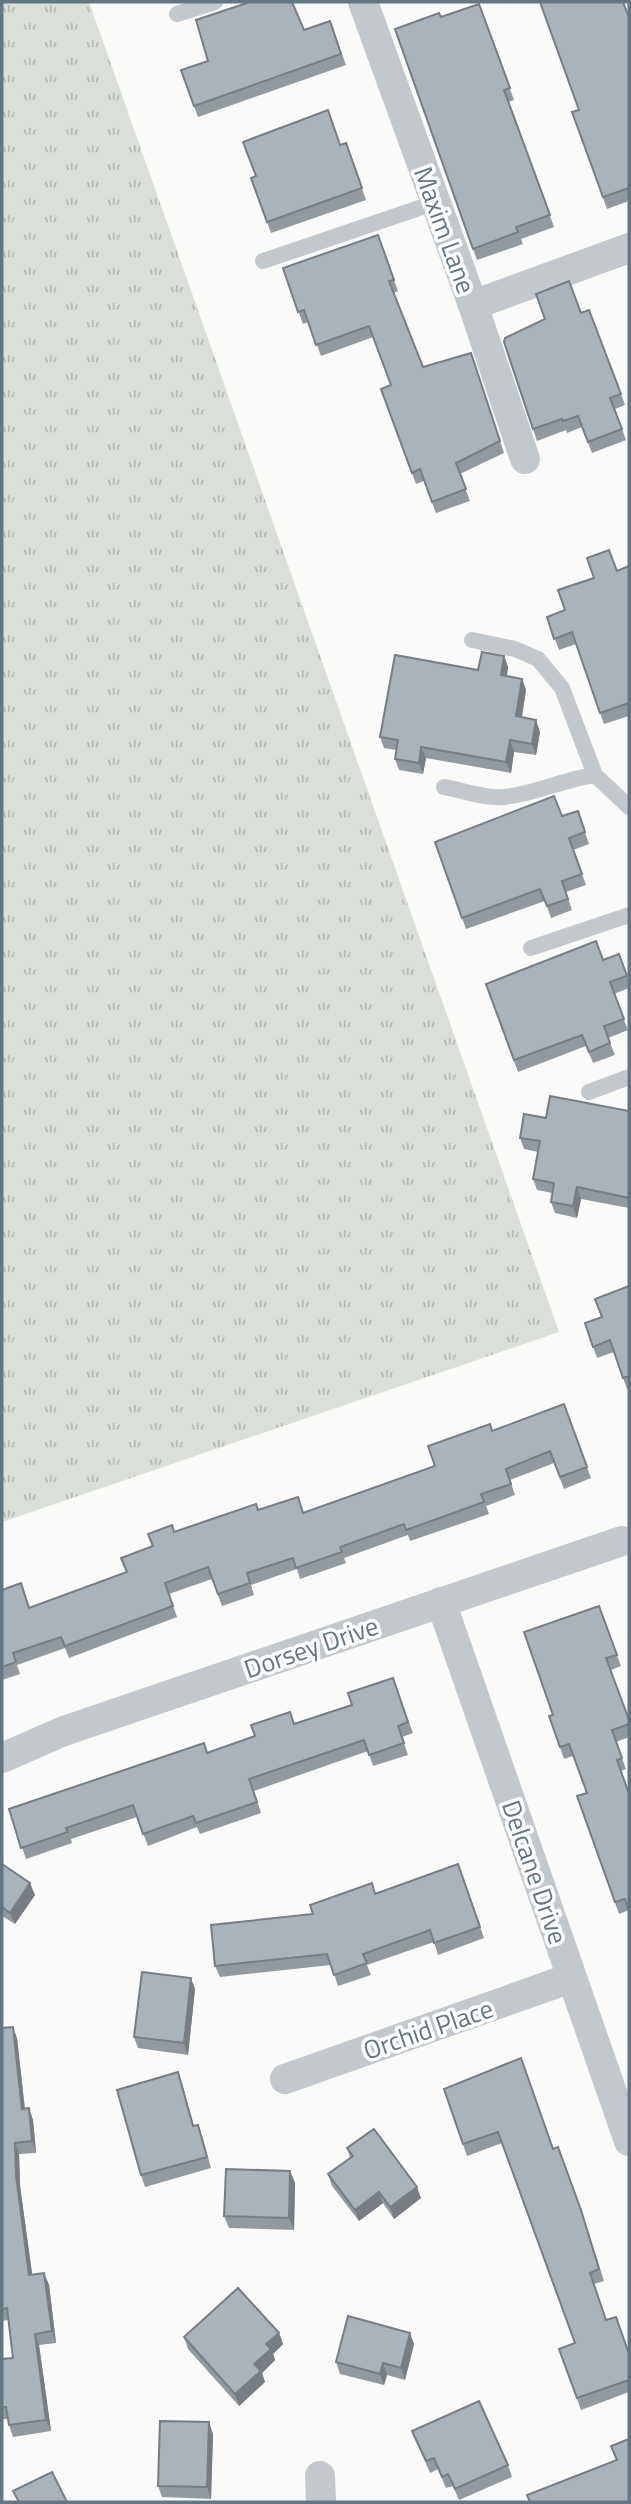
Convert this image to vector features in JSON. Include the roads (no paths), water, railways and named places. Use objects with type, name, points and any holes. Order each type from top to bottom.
[{"type":"street","name":"Maxim Lane","points":[[363,2],[433,203],[472,305],[524,459]]},
{"type":"street","points":[[472,305],[629,248]]},
{"type":"street","name":"Dorsey Drive","points":[[2,1758],[64,1731],[622,1541]]},
{"type":"street","name":"Delcane Drive","points":[[441,1602],[629,2141]]},
{"type":"street","name":"Orchid Place","points":[[285,2079],[571,1978]]},
{"type":"lane","points":[[177,14],[215,2]]},
{"type":"lane","points":[[263,261],[433,203]]},
{"type":"lane","points":[[472,639],[515,649],[538,659],[562,688],[595,775],[629,807]]},
{"type":"lane","points":[[444,787],[501,798],[595,775]]},
{"type":"lane","points":[[531,948],[629,915]]},
{"type":"lane","points":[[589,1092],[629,1077]]}]
